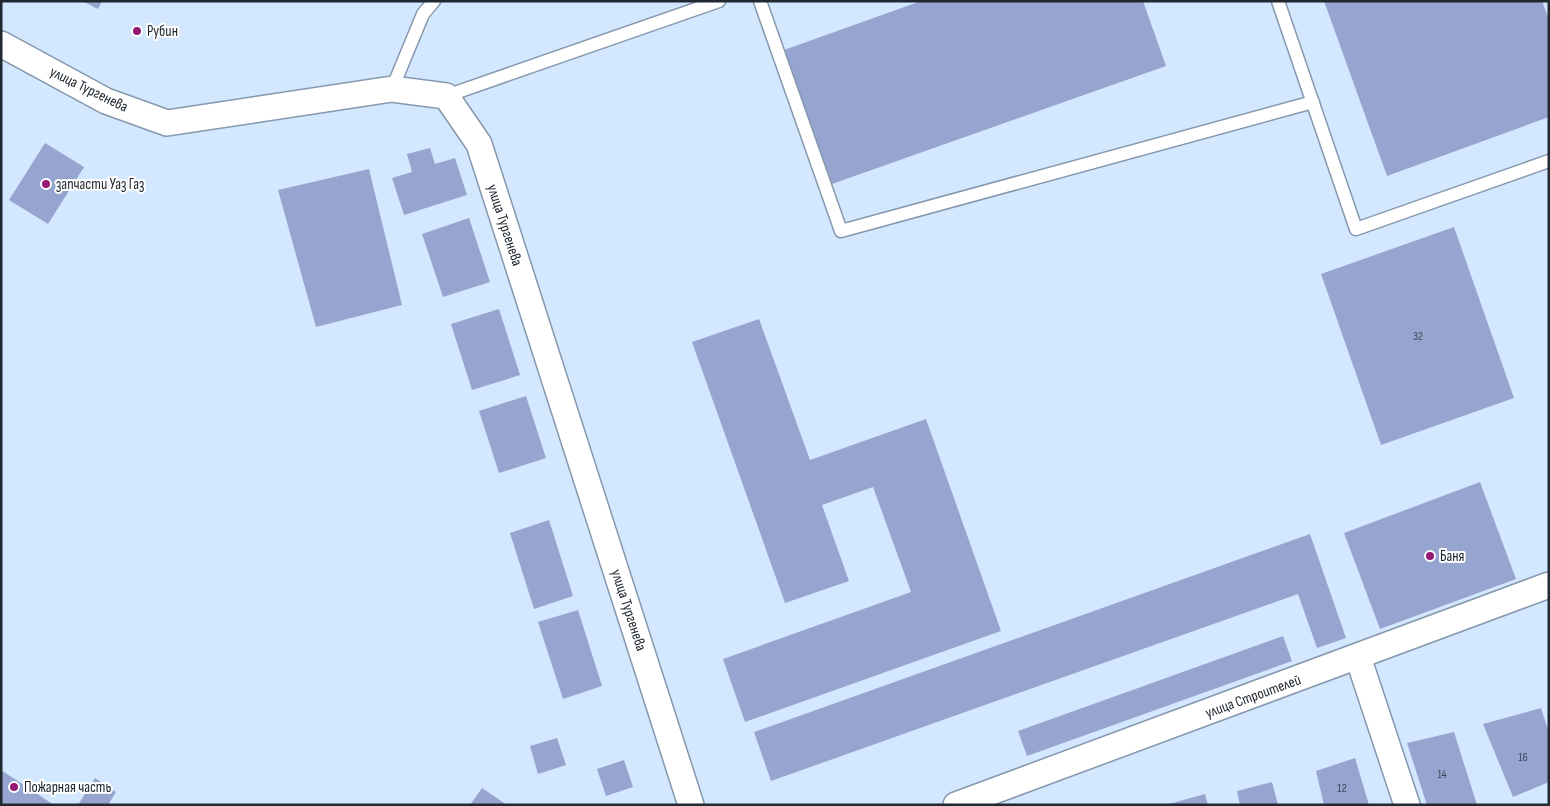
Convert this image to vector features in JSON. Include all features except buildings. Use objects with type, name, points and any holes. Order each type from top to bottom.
[{"type":"street","name":"улица Тургенева","points":[[1,44],[106,101],[167,123],[392,89],[446,96],[480,144],[691,805]]},
{"type":"street","name":"улица Строителей","points":[[956,805],[1549,585]]},
{"type":"street","points":[[1358,657],[1407,805]]},
{"type":"lane","points":[[392,89],[423,14],[434,1]]},
{"type":"lane","points":[[446,96],[719,1]]},
{"type":"lane","points":[[760,1],[841,231],[1313,102]]},
{"type":"lane","points":[[1278,1],[1356,229],[1549,161]]},
{"type":"place","name":"Рубин","points":[[137,31]]},
{"type":"place","name":"запчасти Уаз Газ","points":[[46,184]]},
{"type":"place","name":"Баня","points":[[1430,556]]},
{"type":"place","name":"Пожарная часть","points":[[14,787]]}]
